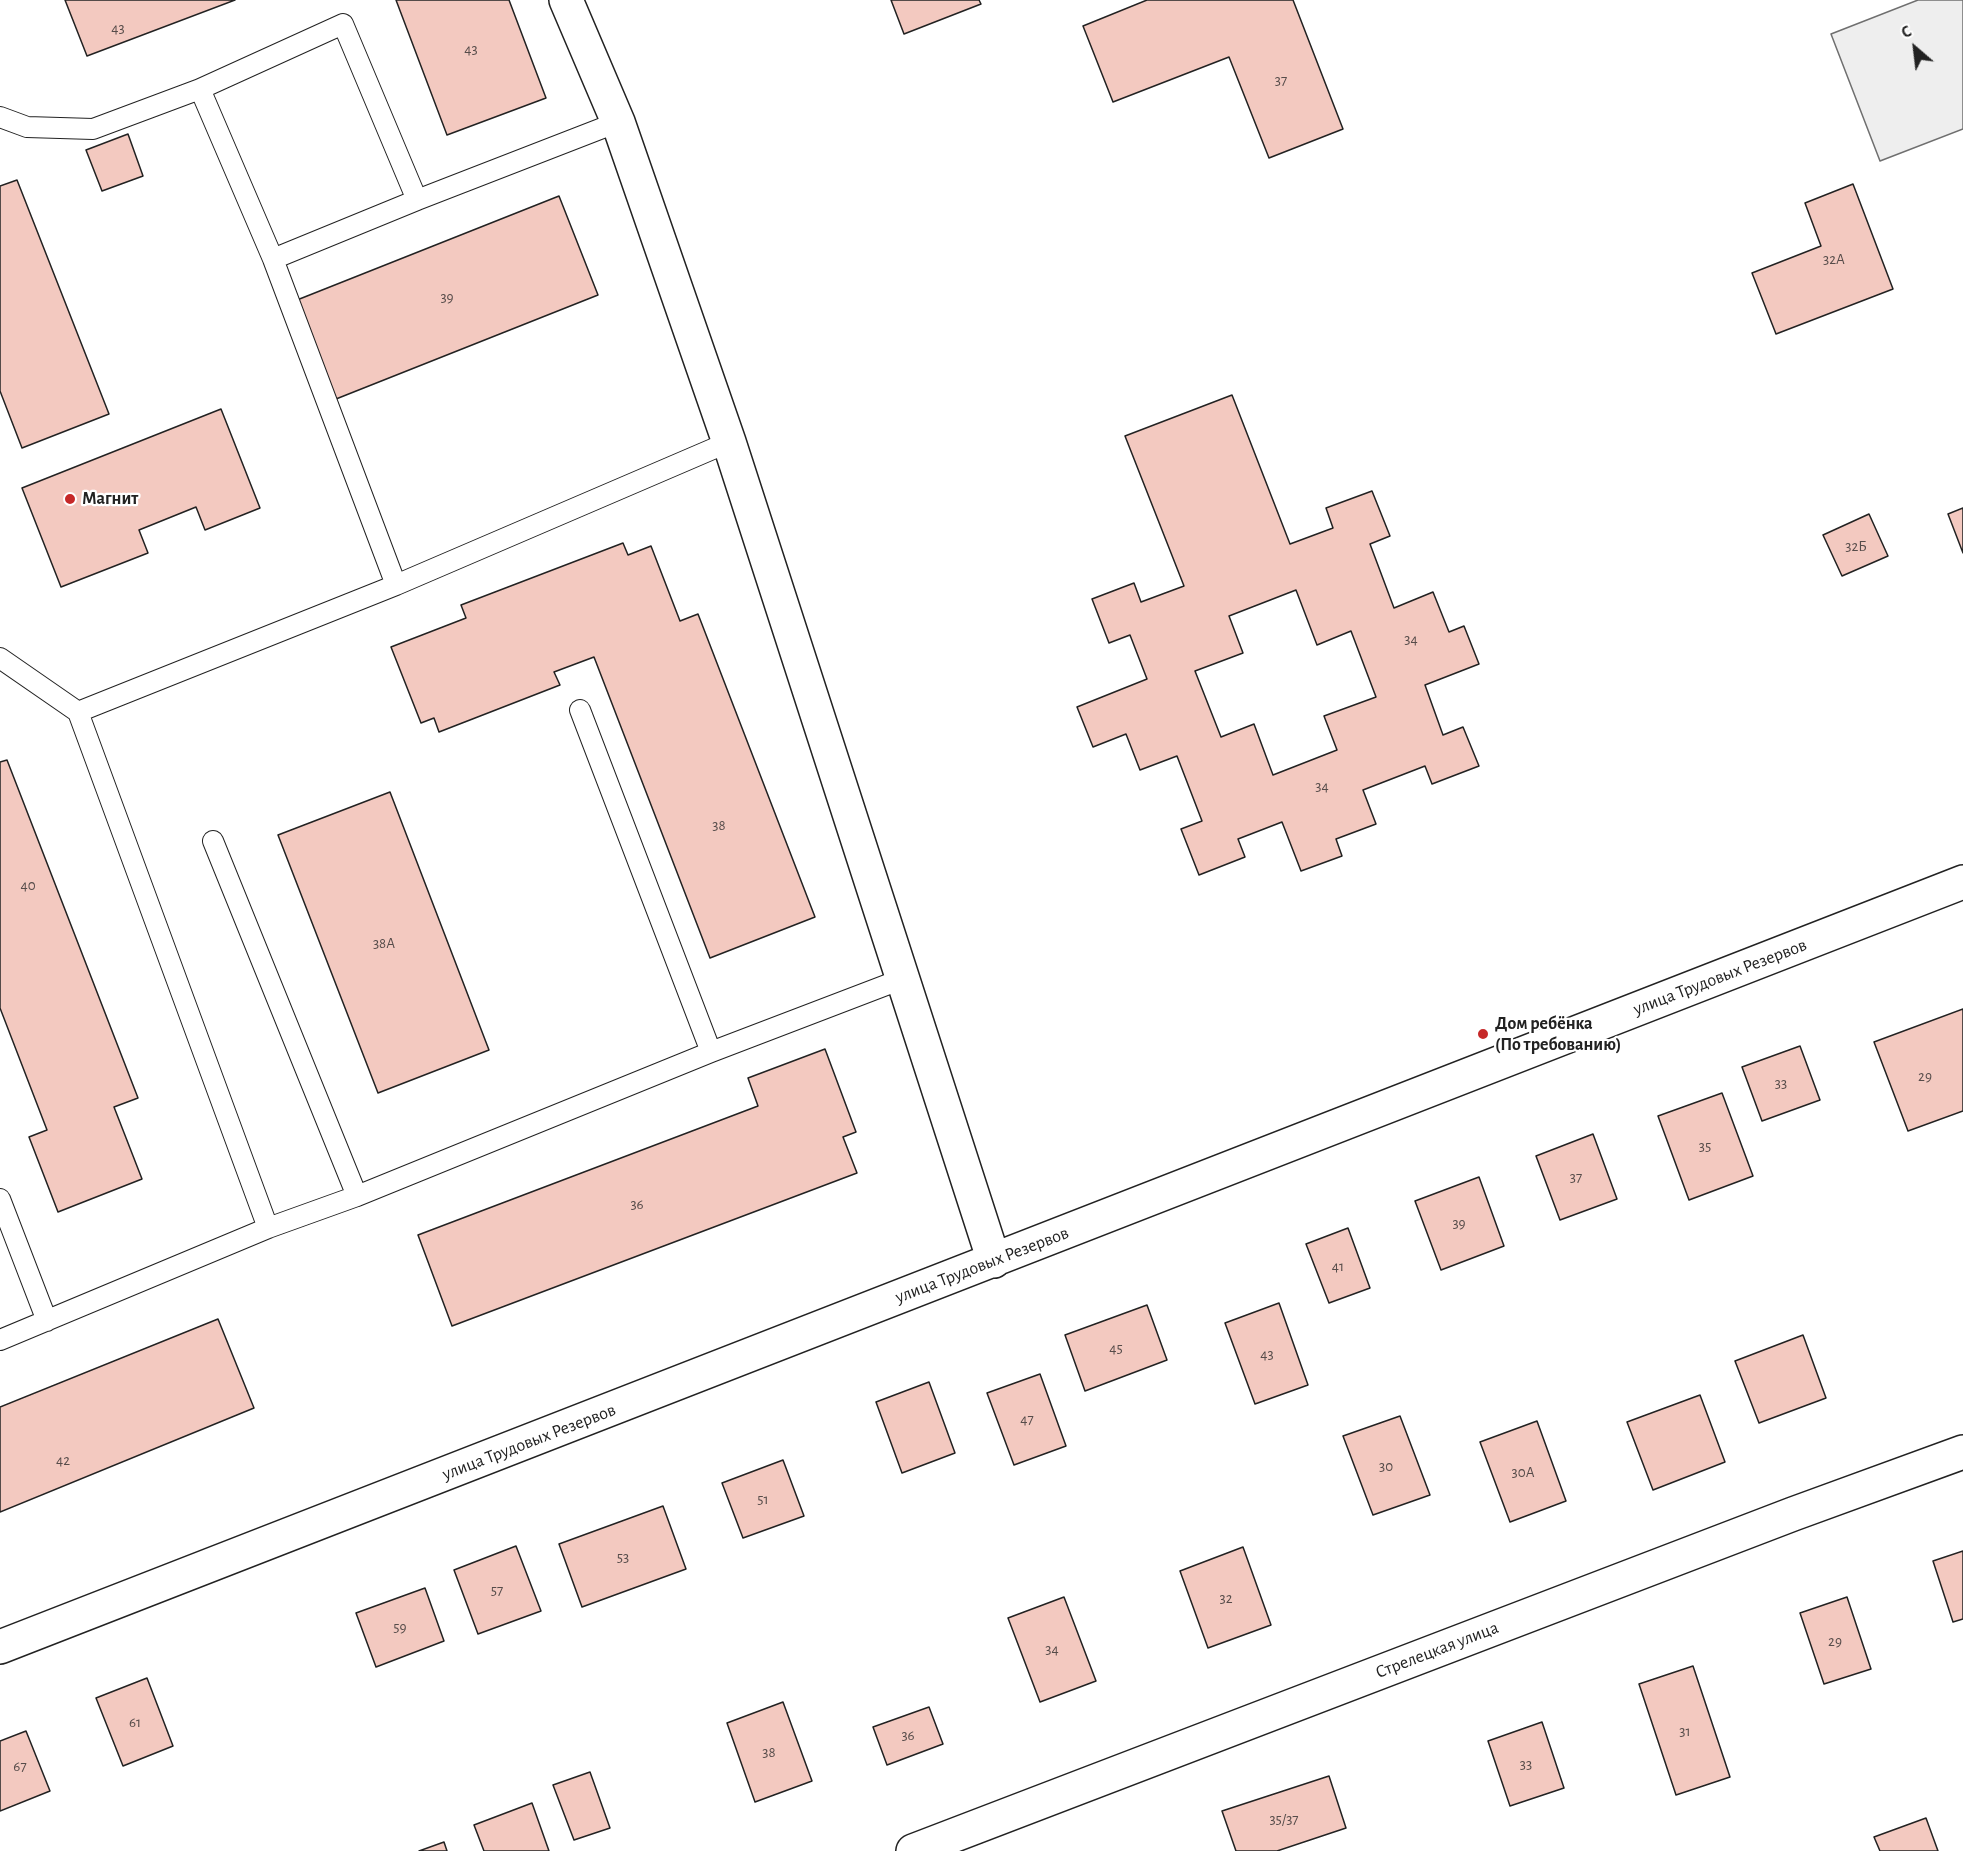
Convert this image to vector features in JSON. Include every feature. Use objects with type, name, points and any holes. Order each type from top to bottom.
[{"type":"street","points":[[566,0],[618,122],[729,442],[994,1260]]},
{"type":"street","name":"улица Трудовых Резервов","points":[[0,1647],[1963,882]]},
{"type":"street","name":"Стрелецкая улица","points":[[913,1851],[1793,1514],[1963,1452]]},
{"type":"lane","points":[[0,117],[27,127],[93,129],[200,89],[343,24],[417,200]]},
{"type":"lane","points":[[200,89],[273,259],[396,585]]},
{"type":"lane","points":[[273,259],[618,122]]},
{"type":"lane","points":[[78,712],[396,585],[729,442]]},
{"type":"lane","points":[[0,658],[78,712],[268,1228]]},
{"type":"lane","points":[[580,710],[711,1052]]},
{"type":"lane","points":[[213,841],[357,1196]]},
{"type":"lane","points":[[0,1340],[268,1228],[357,1196],[711,1052],[902,980]]},
{"type":"lane","points":[[0,1199],[47,1321]]},
{"type":"shaded area","points":[[1918,0],[1963,0],[1963,129],[1880,161],[1831,34]]},
{"type":"building","points":[[65,0],[235,0],[87,56]]},
{"type":"building","points":[[396,0],[509,0],[546,98],[447,135]]},
{"type":"building","points":[[891,0],[979,0],[981,4],[904,34]]},
{"type":"building","points":[[1147,0],[1293,0],[1343,129],[1269,158],[1229,57],[1113,102],[1083,26]]},
{"type":"building","points":[[128,134],[143,176],[102,191],[86,150]]},
{"type":"building","points":[[17,180],[109,414],[22,448],[0,391],[0,186]]},
{"type":"building","points":[[1853,184],[1893,289],[1776,334],[1752,273],[1821,246],[1805,203]]},
{"type":"building","points":[[559,196],[598,295],[336,399],[297,300]]},
{"type":"building","points":[[1232,395],[1290,544],[1333,528],[1326,508],[1372,491],[1390,536],[1370,544],[1394,608],[1433,592],[1449,632],[1464,626],[1479,664],[1425,685],[1443,735],[1463,727],[1479,766],[1432,784],[1425,766],[1363,790],[1376,824],[1336,839],[1342,856],[1301,871],[1282,822],[1238,839],[1245,857],[1199,875],[1181,829],[1202,821],[1177,756],[1140,770],[1126,734],[1093,747],[1077,707],[1147,679],[1130,635],[1109,643],[1092,599],[1134,583],[1141,602],[1184,586],[1125,436]],"holes":[[[1296,590],[1317,645],[1351,631],[1376,697],[1324,716],[1337,750],[1273,775],[1254,724],[1221,737],[1195,671],[1243,653],[1229,616]]]},
{"type":"building","points":[[221,409],[260,508],[205,530],[196,507],[139,530],[148,553],[61,587],[22,488]]},
{"type":"building","points":[[1963,508],[1963,553],[1948,514]]},
{"type":"building","points":[[1869,514],[1888,556],[1842,576],[1823,535]]},
{"type":"building","points":[[623,543],[628,555],[651,546],[680,621],[698,614],[815,917],[710,958],[594,657],[554,672],[560,685],[439,732],[434,718],[421,723],[391,647],[466,618],[461,605]]},
{"type":"building","points":[[7,760],[138,1098],[114,1107],[142,1179],[58,1212],[29,1137],[47,1130],[0,1008],[0,762]]},
{"type":"building","points":[[390,792],[489,1050],[378,1093],[278,835]]},
{"type":"building","points":[[1963,1009],[1963,1111],[1908,1131],[1874,1042]]},
{"type":"building","points":[[1800,1046],[1820,1100],[1762,1121],[1742,1067]]},
{"type":"building","points":[[825,1049],[856,1132],[843,1137],[857,1173],[452,1326],[418,1235],[758,1106],[748,1078]]},
{"type":"building","points":[[1722,1093],[1753,1176],[1689,1200],[1658,1116]]},
{"type":"building","points":[[1593,1134],[1617,1199],[1560,1220],[1536,1156]]},
{"type":"building","points":[[1479,1177],[1504,1246],[1441,1270],[1415,1201]]},
{"type":"building","points":[[1348,1228],[1370,1288],[1329,1303],[1306,1244]]},
{"type":"building","points":[[1279,1303],[1308,1385],[1255,1404],[1225,1323]]},
{"type":"building","points":[[1147,1305],[1167,1360],[1085,1391],[1065,1335]]},
{"type":"building","points":[[218,1319],[254,1408],[0,1512],[0,1407]]},
{"type":"building","points":[[1803,1335],[1826,1398],[1759,1423],[1735,1361]]},
{"type":"building","points":[[1040,1374],[1066,1446],[1014,1465],[987,1393]]},
{"type":"building","points":[[929,1382],[955,1453],[902,1473],[876,1402]]},
{"type":"building","points":[[1700,1395],[1725,1462],[1653,1490],[1627,1422]]},
{"type":"building","points":[[1400,1416],[1430,1495],[1373,1515],[1343,1436]]},
{"type":"building","points":[[1537,1421],[1566,1501],[1510,1522],[1480,1442]]},
{"type":"building","points":[[783,1460],[804,1516],[743,1538],[722,1483]]},
{"type":"building","points":[[663,1506],[686,1569],[582,1607],[559,1544]]},
{"type":"building","points":[[516,1546],[541,1611],[478,1634],[454,1570]]},
{"type":"building","points":[[1243,1547],[1271,1625],[1208,1648],[1180,1571]]},
{"type":"building","points":[[1963,1551],[1963,1619],[1953,1622],[1933,1561]]},
{"type":"building","points":[[425,1588],[444,1641],[376,1667],[356,1613]]},
{"type":"building","points":[[1064,1597],[1096,1681],[1040,1702],[1008,1618]]},
{"type":"building","points":[[1847,1597],[1871,1669],[1824,1684],[1800,1613]]},
{"type":"building","points":[[1693,1666],[1730,1777],[1676,1795],[1639,1684]]},
{"type":"building","points":[[147,1678],[173,1746],[123,1766],[96,1698]]},
{"type":"building","points":[[783,1702],[812,1781],[755,1802],[727,1723]]},
{"type":"building","points":[[929,1707],[943,1744],[887,1765],[873,1727]]},
{"type":"building","points":[[1542,1722],[1564,1788],[1510,1806],[1488,1741]]},
{"type":"building","points":[[26,1731],[50,1791],[0,1811],[0,1741]]},
{"type":"building","points":[[590,1772],[610,1828],[574,1840],[553,1785]]},
{"type":"building","points":[[1329,1776],[1346,1828],[1277,1851],[1236,1851],[1222,1811]]},
{"type":"building","points":[[532,1803],[549,1851],[484,1851],[474,1825]]},
{"type":"building","points":[[1926,1818],[1938,1851],[1880,1851],[1874,1837]]},
{"type":"building","points":[[444,1842],[447,1851],[419,1851]]},
{"type":"place","name":"Магнит","points":[[70,499]]},
{"type":"place","name":"Дом ребёнка (По требованию)","points":[[1483,1034]]}]
